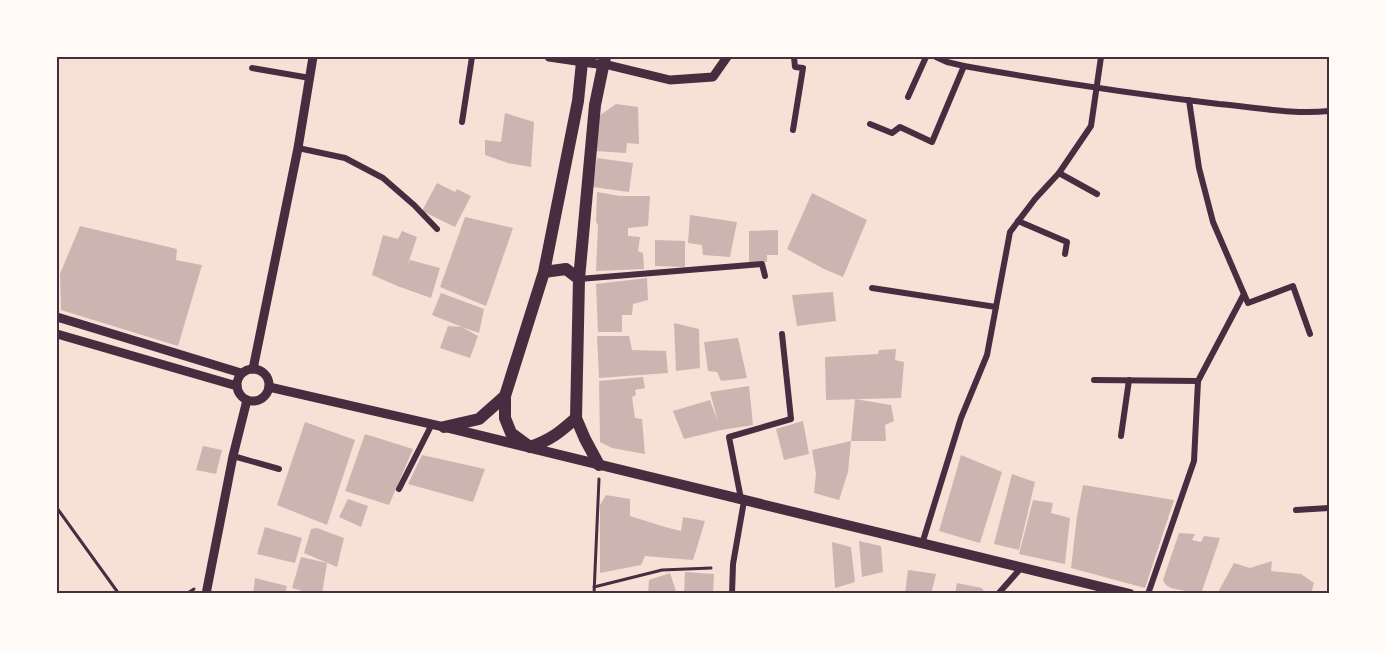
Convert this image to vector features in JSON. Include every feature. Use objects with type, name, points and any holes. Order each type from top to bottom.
[{"type":"main road","points":[[530,447],[511,434],[505,418],[505,396],[544,272],[578,101],[581,60]]},
{"type":"main road","points":[[599,465],[576,418],[579,279],[595,105],[604,62]]},
{"type":"main road","points":[[544,272],[566,269],[579,279]]},
{"type":"main road","points":[[438,425],[479,419],[505,396]]},
{"type":"main road","points":[[530,447],[545,442],[576,418]]},
{"type":"main road","points":[[438,425],[1130,594]]},
{"type":"street","points":[[253,369],[298,148],[313,57]]},
{"type":"street","points":[[462,122],[472,57]]},
{"type":"street","points":[[549,57],[604,62],[670,80],[713,77],[727,57]]},
{"type":"street","points":[[793,130],[803,68],[795,67],[794,57]]},
{"type":"street","points":[[908,97],[926,57]]},
{"type":"street","points":[[936,57],[964,66],[1097,88],[1280,110],[1329,111]]},
{"type":"street","points":[[922,544],[962,418],[987,355],[1010,232],[1035,199],[1059,173],[1091,126],[1101,57]]},
{"type":"street","points":[[870,124],[892,133],[900,127],[932,142],[964,66]]},
{"type":"street","points":[[252,68],[310,78]]},
{"type":"street","points":[[1189,100],[1199,168],[1213,222],[1248,303],[1293,286],[1310,334]]},
{"type":"street","points":[[298,148],[345,158],[383,178],[437,229]]},
{"type":"street","points":[[1059,173],[1097,194]]},
{"type":"street","points":[[1018,221],[1067,242],[1065,254]]},
{"type":"street","points":[[579,279],[762,264],[765,276]]},
{"type":"street","points":[[872,288],[996,307]]},
{"type":"street","points":[[1148,594],[1194,461],[1198,381],[1244,294]]},
{"type":"street","points":[[57,318],[241,373]]},
{"type":"street","points":[[732,594],[733,564],[743,500],[729,437],[791,419],[782,333]]},
{"type":"street","points":[[57,334],[237,386]]},
{"type":"street","points":[[247,369],[253,369],[265,374],[269,387],[261,399],[254,401],[241,396],[237,386],[241,373],[247,369]]},
{"type":"street","points":[[1094,380],[1198,381]]},
{"type":"street","points":[[1121,436],[1129,380]]},
{"type":"street","points":[[269,387],[438,425],[399,489]]},
{"type":"street","points":[[207,594],[233,456],[247,400]]},
{"type":"street","points":[[233,456],[279,469]]},
{"type":"street","points":[[1296,510],[1329,508]]},
{"type":"street","points":[[998,594],[1022,568]]},
{"type":"path","points":[[594,594],[599,465]]},
{"type":"path","points":[[57,508],[119,594]]},
{"type":"path","points":[[57,520],[62,516]]},
{"type":"path","points":[[594,587],[662,570],[711,568]]},
{"type":"building","points":[[616,104],[638,107],[639,144],[627,143],[626,153],[594,151],[596,118]]},
{"type":"building","points":[[505,113],[534,122],[531,167],[508,163],[485,155],[485,140],[501,142]]},
{"type":"building","points":[[597,158],[633,163],[629,192],[593,187]]},
{"type":"building","points":[[437,183],[455,192],[457,189],[471,196],[455,227],[422,211]]},
{"type":"building","points":[[597,192],[620,196],[650,196],[648,226],[628,228],[628,236],[640,237],[638,251],[643,253],[644,269],[596,271]]},
{"type":"building","points":[[812,193],[867,220],[843,277],[787,249]]},
{"type":"building","points":[[690,215],[737,222],[730,257],[703,255],[702,245],[688,243]]},
{"type":"building","points":[[465,217],[513,228],[486,306],[440,287]]},
{"type":"building","points":[[80,226],[177,249],[176,260],[202,265],[178,346],[61,310],[60,274]]},
{"type":"building","points":[[778,230],[778,255],[767,255],[767,262],[749,262],[749,231]]},
{"type":"building","points":[[402,231],[417,237],[407,267],[410,260],[440,268],[431,298],[372,275],[383,235],[398,239]]},
{"type":"building","points":[[655,240],[685,241],[685,267],[655,266]]},
{"type":"building","points":[[647,278],[648,300],[633,304],[632,315],[622,315],[622,332],[598,332],[596,284]]},
{"type":"building","points":[[833,292],[836,321],[797,326],[792,295]]},
{"type":"building","points":[[441,293],[484,309],[479,333],[432,315]]},
{"type":"building","points":[[674,323],[699,329],[700,368],[676,371]]},
{"type":"building","points":[[448,326],[462,327],[478,336],[470,358],[440,348]]},
{"type":"building","points":[[597,336],[629,336],[632,350],[666,351],[668,373],[599,378]]},
{"type":"building","points":[[738,338],[747,378],[721,381],[717,372],[708,371],[704,342]]},
{"type":"building","points":[[896,349],[895,360],[904,362],[901,398],[826,400],[825,357],[878,354],[879,350]]},
{"type":"building","points":[[643,377],[645,388],[635,390],[636,395],[632,397],[635,418],[642,419],[645,454],[612,448],[600,442],[599,381]]},
{"type":"building","points":[[749,386],[753,425],[684,439],[673,411],[710,400],[718,422],[710,392]]},
{"type":"building","points":[[855,399],[891,405],[894,421],[885,425],[886,441],[851,441]]},
{"type":"building","points":[[803,421],[809,454],[784,460],[776,429]]},
{"type":"building","points":[[305,422],[355,440],[327,525],[277,505]]},
{"type":"building","points":[[365,434],[413,449],[389,505],[345,491]]},
{"type":"building","points":[[851,441],[848,472],[839,500],[814,493],[816,474],[812,450]]},
{"type":"building","points":[[203,446],[222,450],[216,474],[196,470]]},
{"type":"building","points":[[422,455],[485,469],[473,502],[408,484]]},
{"type":"building","points":[[961,455],[1002,472],[980,543],[939,531]]},
{"type":"building","points":[[1012,474],[1035,482],[1019,550],[994,544]]},
{"type":"building","points":[[1083,485],[1174,500],[1145,588],[1071,568]]},
{"type":"building","points":[[606,495],[630,499],[630,516],[665,527],[681,531],[683,517],[705,521],[693,560],[645,556],[641,565],[600,573],[600,505]]},
{"type":"building","points":[[348,499],[368,506],[361,527],[339,517]]},
{"type":"building","points":[[1033,500],[1053,503],[1051,513],[1070,518],[1065,564],[1019,554]]},
{"type":"building","points":[[265,527],[302,538],[295,563],[257,554]]},
{"type":"building","points":[[317,528],[344,538],[337,567],[304,553],[311,529]]},
{"type":"building","points":[[1179,533],[1195,534],[1192,540],[1201,542],[1204,536],[1220,538],[1201,594],[1171,588],[1163,580]]},
{"type":"building","points":[[859,541],[881,546],[883,572],[862,577]]},
{"type":"building","points":[[832,542],[851,547],[855,582],[835,588]]},
{"type":"building","points":[[301,557],[327,563],[322,594],[292,588]]},
{"type":"building","points":[[1272,561],[1271,571],[1301,574],[1314,583],[1311,594],[1217,594],[1234,563],[1250,568]]},
{"type":"building","points":[[908,570],[936,574],[931,594],[905,594]]},
{"type":"building","points":[[685,572],[714,574],[713,594],[684,594]]},
{"type":"building","points":[[670,573],[677,594],[648,594],[649,580]]},
{"type":"building","points":[[255,578],[287,586],[285,594],[253,594]]},
{"type":"building","points":[[957,583],[982,588],[985,594],[955,594]]}]
